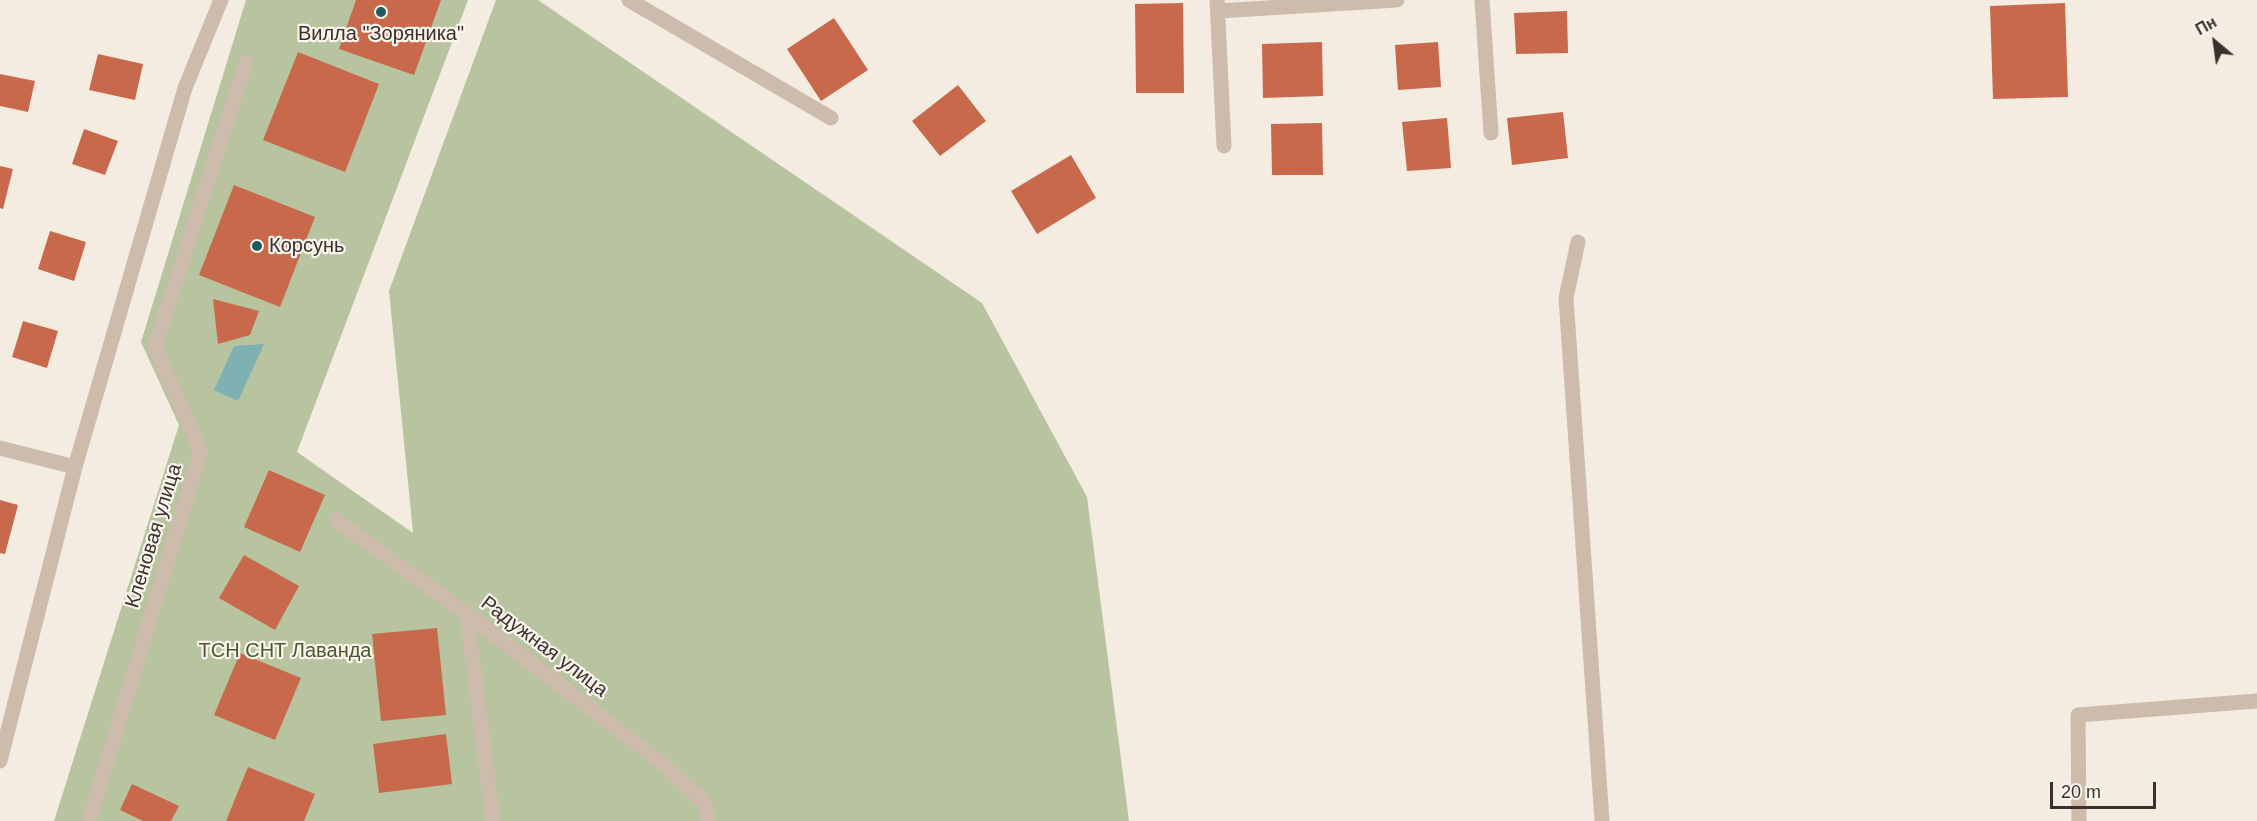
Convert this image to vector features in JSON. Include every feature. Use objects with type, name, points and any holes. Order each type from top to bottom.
[{"type":"street","points":[[0,761],[75,467],[185,88],[221,0]]},
{"type":"street","points":[[629,0],[831,118]]},
{"type":"street","points":[[1224,146],[1218,6],[1397,0]]},
{"type":"street","points":[[1482,0],[1491,133]]},
{"type":"street","name":"Кленовая улица","points":[[89,821],[201,451],[155,347],[246,62]]},
{"type":"street","points":[[1578,242],[1566,298],[1602,821]]},
{"type":"street","points":[[0,448],[75,467]]},
{"type":"street","name":"Радужная улица","points":[[336,520],[467,614],[663,764],[705,803],[708,821]]},
{"type":"street","points":[[467,614],[493,821]]},
{"type":"street","points":[[2079,821],[2078,715],[2257,701]]},
{"type":"green space","name":"ТСН СНТ Лаванда","points":[[246,0],[468,0],[297,452],[413,533],[389,291],[496,0],[538,0],[982,303],[1087,497],[1129,821],[54,821],[179,425],[141,342]]},
{"type":"water","points":[[264,344],[238,401],[214,390],[234,346]]},
{"type":"building","points":[[356,0],[441,0],[414,75],[339,49]]},
{"type":"building","points":[[1183,3],[1184,93],[1136,93],[1135,4]]},
{"type":"building","points":[[2065,3],[2068,97],[1993,99],[1990,6]]},
{"type":"building","points":[[1567,11],[1568,53],[1516,54],[1514,13]]},
{"type":"building","points":[[834,18],[868,70],[821,101],[787,49]]},
{"type":"building","points":[[1322,42],[1323,96],[1263,98],[1262,44]]},
{"type":"building","points":[[1438,42],[1441,87],[1398,90],[1395,45]]},
{"type":"building","points":[[298,52],[379,84],[345,172],[263,140]]},
{"type":"building","points":[[98,54],[143,64],[135,100],[89,90]]},
{"type":"building","points":[[0,74],[35,81],[28,112],[0,106]]},
{"type":"building","points":[[958,85],[986,121],[940,156],[912,121]]},
{"type":"building","points":[[1563,112],[1568,158],[1512,165],[1507,118]]},
{"type":"building","points":[[1447,118],[1451,168],[1407,171],[1402,122]]},
{"type":"building","points":[[1322,123],[1323,175],[1272,175],[1271,124]]},
{"type":"building","points":[[84,129],[118,141],[105,175],[72,164]]},
{"type":"building","points":[[1071,155],[1096,198],[1037,234],[1011,191]]},
{"type":"building","points":[[0,166],[13,169],[3,209],[0,208]]},
{"type":"building","name":"Корсунь","points":[[234,185],[315,217],[280,307],[199,275]]},
{"type":"building","points":[[50,231],[86,242],[74,281],[38,269]]},
{"type":"building","points":[[213,299],[259,311],[250,335],[218,344]]},
{"type":"building","points":[[23,321],[58,331],[47,368],[12,357]]},
{"type":"building","points":[[269,470],[325,495],[300,552],[244,527]]},
{"type":"building","points":[[0,500],[18,505],[5,554],[0,553]]},
{"type":"building","points":[[244,555],[299,586],[275,630],[219,598]]},
{"type":"building","points":[[437,628],[446,715],[381,721],[372,634]]},
{"type":"building","points":[[240,653],[301,678],[275,740],[214,715]]},
{"type":"building","points":[[446,734],[452,784],[379,793],[373,744]]},
{"type":"building","points":[[248,767],[315,794],[304,821],[226,821]]},
{"type":"building","points":[[132,784],[179,806],[171,821],[143,821],[120,810]]},
{"type":"place","name":"Вилла \"Зоряника\"","points":[[381,12]]},
{"type":"place","name":"Корсунь","points":[[257,246]]}]
